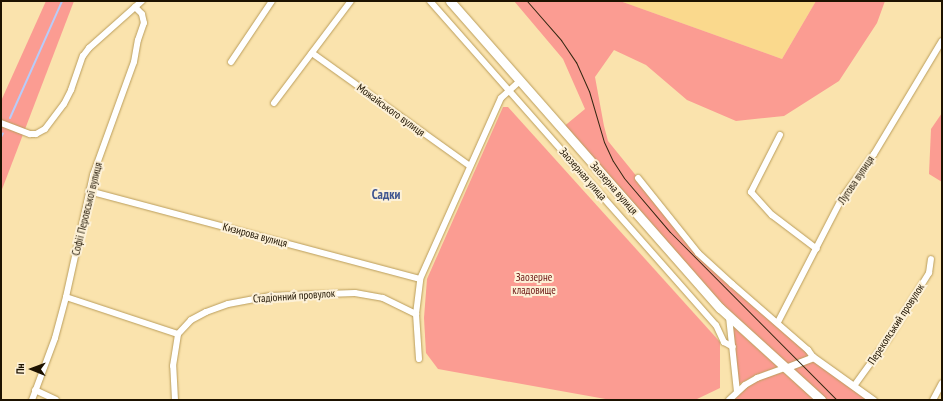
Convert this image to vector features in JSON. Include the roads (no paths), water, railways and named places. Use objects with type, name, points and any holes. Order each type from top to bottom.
[{"type":"main road","name":"Заозерна вулиця","points":[[450,1],[671,255],[729,317],[821,400]]},
{"type":"street","points":[[1,123],[30,134],[36,134],[45,129],[64,104],[71,90],[83,56],[98,40],[142,1]]},
{"type":"street","points":[[231,62],[272,1]]},
{"type":"street","points":[[274,103],[351,1]]},
{"type":"street","name":"Заозерная улица","points":[[430,1],[716,325],[724,342],[733,347]]},
{"type":"street","name":"Софіі Перовської вулиця","points":[[32,400],[34,390],[55,338],[93,175],[134,62],[138,40],[144,23],[142,14],[135,7]]},
{"type":"street","name":"Лугова вулиця","points":[[778,322],[842,198],[874,154],[942,41]]},
{"type":"street","name":"Можайського вулиця","points":[[312,53],[470,166]]},
{"type":"street","points":[[418,359],[416,314],[420,279],[501,98],[520,80]]},
{"type":"street","points":[[780,135],[751,192],[772,215],[817,249]]},
{"type":"street","points":[[638,178],[698,252],[732,284],[778,322],[808,350],[813,357],[873,400]]},
{"type":"street","name":"Кизирова вулиця","points":[[89,191],[420,279]]},
{"type":"street","name":"Перекопський провулок","points":[[854,386],[888,339],[929,273],[931,259]]},
{"type":"street","name":"Стадіонний провулок","points":[[178,334],[191,320],[206,312],[228,304],[270,296],[355,293],[383,298],[416,314]]},
{"type":"street","points":[[66,296],[178,334],[173,366],[175,400]]},
{"type":"street","points":[[729,317],[737,392]]},
{"type":"street","points":[[729,400],[737,392],[757,378],[813,357]]},
{"type":"street","points":[[933,400],[942,383]]},
{"type":"street","points":[[34,390],[56,400]]},
{"type":"waterway","points":[[10,118],[62,1]]},
{"type":"waterway","points":[[1,137],[3,133]]},
{"type":"tram line","points":[[527,1],[561,40],[576,62],[589,91],[604,142],[613,161],[624,178],[670,232],[837,400]]},
{"type":"district","name":"Садки","points":[[386,195]]},
{"type":"park label","name":"Заозерне кладовище","points":[[534,284]]}]
